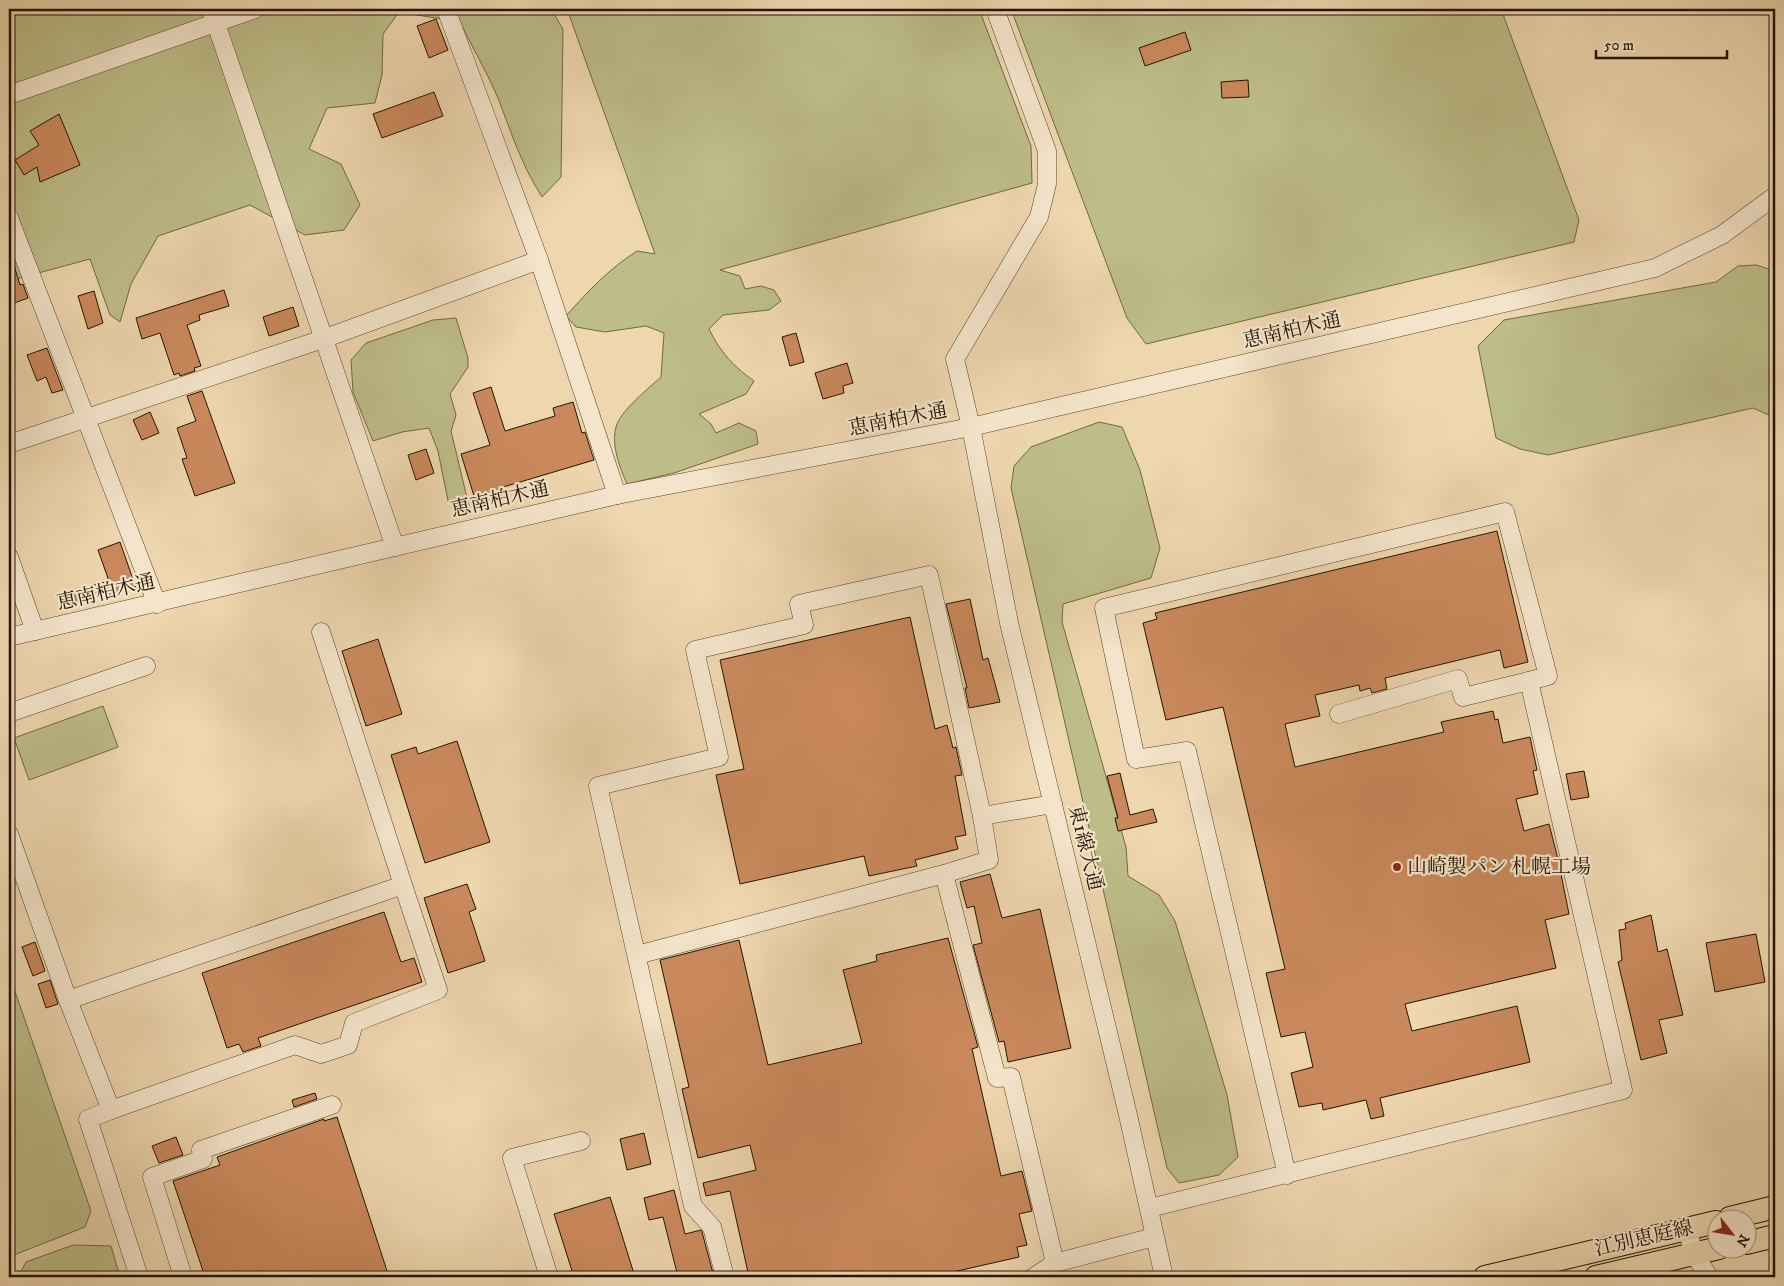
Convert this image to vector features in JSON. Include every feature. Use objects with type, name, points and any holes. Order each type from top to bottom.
[{"type":"main road","points":[[1756,1212],[1775,1208]]},
{"type":"main road","name":"江別恵庭線","points":[[1485,1277],[1706,1224]]},
{"type":"main road","points":[[1756,1240],[1775,1236]]},
{"type":"main road","name":"江別恵庭線","points":[[1596,1277],[1706,1251]]},
{"type":"street","points":[[9,95],[213,16],[255,9]]},
{"type":"street","points":[[446,9],[540,260],[617,495]]},
{"type":"street","name":"東1線大通","points":[[995,9],[1047,151],[1047,184],[1039,217],[955,359],[971,427],[1009,624],[1150,1208],[1154,1238],[1164,1277]]},
{"type":"street","points":[[213,16],[395,546]]},
{"type":"street","name":"恵南柏木通","points":[[9,637],[157,604],[395,546],[617,495],[971,427],[1655,268],[1722,236],[1775,196]]},
{"type":"street","points":[[9,218],[87,417],[157,604]]},
{"type":"street","points":[[9,444],[323,339],[540,260]]},
{"type":"street","points":[[1287,1175],[1187,751],[1136,759],[1104,608],[1505,512],[1548,676],[1463,697],[1458,679],[1339,714]]},
{"type":"street","points":[[9,557],[35,631]]},
{"type":"street","points":[[636,955],[944,874],[989,860],[982,816],[929,575],[799,604],[804,626],[695,650],[719,757],[598,786],[636,955],[693,1206],[712,1227],[725,1277]]},
{"type":"street","points":[[139,1277],[88,1119],[295,1045],[322,1054],[348,1045],[354,1023],[438,990],[321,632]]},
{"type":"street","points":[[9,713],[146,666]]},
{"type":"street","points":[[1150,1208],[1623,1090],[1529,681]]},
{"type":"street","points":[[982,816],[1053,804]]},
{"type":"street","points":[[9,834],[68,1000],[111,1110]]},
{"type":"street","points":[[944,874],[997,1078],[1011,1076],[1055,1263]]},
{"type":"street","points":[[68,1000],[403,885]]},
{"type":"street","points":[[183,1277],[152,1177],[203,1160],[201,1150],[332,1106]]},
{"type":"street","points":[[549,1277],[512,1158],[581,1141]]},
{"type":"street","points":[[1687,1229],[1694,1254],[1709,1277]]},
{"type":"street","points":[[1034,1277],[1055,1263],[1154,1238]]},
{"type":"green space","points":[[9,9],[551,9],[563,29],[561,177],[542,197],[523,161],[494,88],[460,22],[399,12],[383,34],[382,75],[375,103],[327,108],[309,149],[341,164],[360,205],[344,230],[305,235],[250,205],[158,236],[131,284],[120,322],[110,315],[90,259],[9,281]]},
{"type":"green space","points":[[567,9],[979,9],[1031,146],[1032,183],[720,270],[740,276],[745,289],[761,286],[774,290],[781,301],[769,310],[723,315],[709,329],[728,358],[754,381],[746,394],[699,414],[711,424],[716,433],[739,423],[756,431],[758,444],[674,473],[627,484],[615,449],[616,427],[629,407],[661,377],[664,333],[646,326],[605,332],[576,327],[566,316],[599,281],[637,251],[655,254]]},
{"type":"green space","points":[[1011,9],[1501,9],[1579,220],[1574,242],[1146,344],[1127,318]]},
{"type":"green space","points":[[1756,265],[1769,269],[1775,277],[1775,429],[1771,416],[1753,408],[1548,455],[1520,449],[1496,438],[1478,346],[1504,320],[1716,282],[1738,266]]},
{"type":"green space","points":[[456,318],[468,358],[468,367],[450,394],[456,415],[451,431],[469,506],[462,513],[448,501],[438,451],[429,428],[402,432],[373,441],[353,392],[351,360],[366,343],[433,320]]},
{"type":"green space","points":[[1099,422],[1122,427],[1140,470],[1160,548],[1151,578],[1063,604],[1062,622],[1126,847],[1128,876],[1159,895],[1175,921],[1227,1095],[1238,1157],[1219,1175],[1179,1183],[1167,1168],[1011,488],[1014,466],[1031,447]]},
{"type":"green space","points":[[103,706],[118,747],[29,780],[14,738]]},
{"type":"green space","points":[[9,974],[91,1211],[85,1227],[9,1257]]},
{"type":"green space","points":[[73,1245],[111,1246],[120,1277],[18,1277],[26,1262]]},
{"type":"building","points":[[436,19],[448,50],[429,58],[417,26]]},
{"type":"building","points":[[1185,32],[1191,50],[1145,66],[1139,48]]},
{"type":"building","points":[[1248,80],[1249,97],[1222,98],[1221,82]]},
{"type":"building","points":[[434,92],[443,116],[382,138],[373,114]]},
{"type":"building","points":[[59,114],[80,165],[40,182],[37,167],[24,175],[15,160],[39,145],[30,131]]},
{"type":"building","points":[[9,259],[12,259],[20,285],[23,284],[28,298],[9,305]]},
{"type":"building","points":[[224,290],[229,306],[199,315],[200,320],[187,325],[201,366],[194,368],[195,371],[180,376],[179,373],[174,375],[160,333],[142,339],[136,318]]},
{"type":"building","points":[[94,291],[103,323],[88,329],[78,296]]},
{"type":"building","points":[[293,307],[299,326],[269,336],[263,317]]},
{"type":"building","points":[[796,333],[804,362],[790,366],[782,337]]},
{"type":"building","points":[[47,348],[63,390],[52,393],[46,377],[37,381],[27,355]]},
{"type":"building","points":[[847,363],[853,383],[843,386],[844,393],[823,399],[815,373]]},
{"type":"building","points":[[491,387],[505,431],[555,416],[553,408],[573,402],[582,433],[585,432],[594,460],[500,488],[503,498],[486,504],[483,493],[474,496],[461,454],[490,445],[473,393]]},
{"type":"building","points":[[202,391],[235,483],[195,496],[182,459],[187,458],[177,428],[196,421],[187,396]]},
{"type":"building","points":[[150,412],[159,433],[142,440],[133,420]]},
{"type":"building","points":[[426,449],[434,473],[416,480],[408,455]]},
{"type":"building","name":"山崎製パン 札幌工場","points":[[1497,531],[1528,662],[1504,668],[1500,650],[1385,678],[1387,689],[1372,693],[1370,688],[1360,691],[1359,685],[1315,695],[1320,716],[1285,724],[1295,767],[1444,732],[1441,722],[1493,711],[1495,720],[1498,719],[1503,743],[1530,737],[1537,770],[1533,771],[1538,794],[1516,799],[1524,831],[1549,824],[1558,859],[1569,914],[1545,920],[1556,968],[1405,1004],[1412,1031],[1517,1006],[1530,1062],[1380,1098],[1384,1116],[1371,1119],[1366,1100],[1323,1110],[1322,1103],[1299,1107],[1291,1073],[1313,1067],[1305,1032],[1281,1037],[1266,973],[1285,969],[1223,707],[1166,720],[1143,623],[1157,619],[1155,613]]},
{"type":"building","points":[[120,542],[136,588],[76,603],[73,591],[109,581],[98,550]]},
{"type":"building","points":[[970,599],[983,660],[988,658],[1000,702],[969,708],[965,688],[967,688],[946,604]]},
{"type":"building","points":[[910,617],[935,729],[947,725],[953,748],[956,747],[962,775],[955,776],[966,835],[955,837],[958,849],[915,860],[917,866],[869,876],[864,856],[740,884],[716,775],[744,769],[720,660]]},
{"type":"building","points":[[378,639],[402,714],[366,726],[342,651]]},
{"type":"building","points":[[457,741],[490,842],[425,863],[391,755],[416,747],[418,754]]},
{"type":"building","points":[[1584,771],[1589,797],[1571,800],[1566,774]]},
{"type":"building","points":[[1120,773],[1130,815],[1153,809],[1157,822],[1118,831],[1115,818],[1118,818],[1107,776]]},
{"type":"building","points":[[990,874],[1002,918],[1040,909],[1071,1048],[1008,1062],[1004,1041],[999,1042],[973,945],[982,943],[974,906],[967,908],[960,882]]},
{"type":"building","points":[[467,884],[476,909],[469,912],[485,961],[448,973],[424,898]]},
{"type":"building","points":[[384,912],[401,962],[414,958],[422,982],[258,1038],[261,1046],[243,1052],[239,1044],[227,1048],[202,973]]},
{"type":"building","points":[[1651,915],[1658,952],[1667,949],[1683,1015],[1659,1020],[1667,1053],[1641,1060],[1618,962],[1622,960],[1619,930],[1626,929],[1625,923]]},
{"type":"building","points":[[1756,934],[1765,982],[1715,992],[1706,943]]},
{"type":"building","points":[[948,938],[978,1047],[972,1049],[1001,1176],[1022,1171],[1032,1211],[1019,1214],[1027,1245],[1017,1247],[1019,1257],[953,1272],[954,1277],[749,1277],[730,1191],[706,1196],[703,1183],[756,1170],[750,1145],[698,1158],[682,1089],[689,1087],[660,960],[739,940],[768,1065],[862,1043],[843,970],[877,961],[876,955]]},
{"type":"building","points":[[35,942],[45,971],[33,976],[22,947]]},
{"type":"building","points":[[50,980],[58,1004],[46,1008],[38,984]]},
{"type":"building","points":[[315,1093],[317,1099],[294,1107],[292,1100]]},
{"type":"building","points":[[337,1117],[389,1277],[205,1277],[173,1181],[220,1165],[217,1157],[324,1119],[324,1121]]},
{"type":"building","points":[[644,1133],[651,1164],[627,1170],[620,1139]]},
{"type":"building","points":[[176,1137],[183,1155],[159,1163],[152,1146]]},
{"type":"building","points":[[674,1190],[685,1234],[701,1230],[714,1277],[678,1277],[663,1217],[649,1220],[644,1198]]},
{"type":"building","points":[[610,1197],[635,1277],[574,1277],[554,1214]]},
{"type":"place","name":"山崎製パン 札幌工場","points":[[1397,867]]}]
